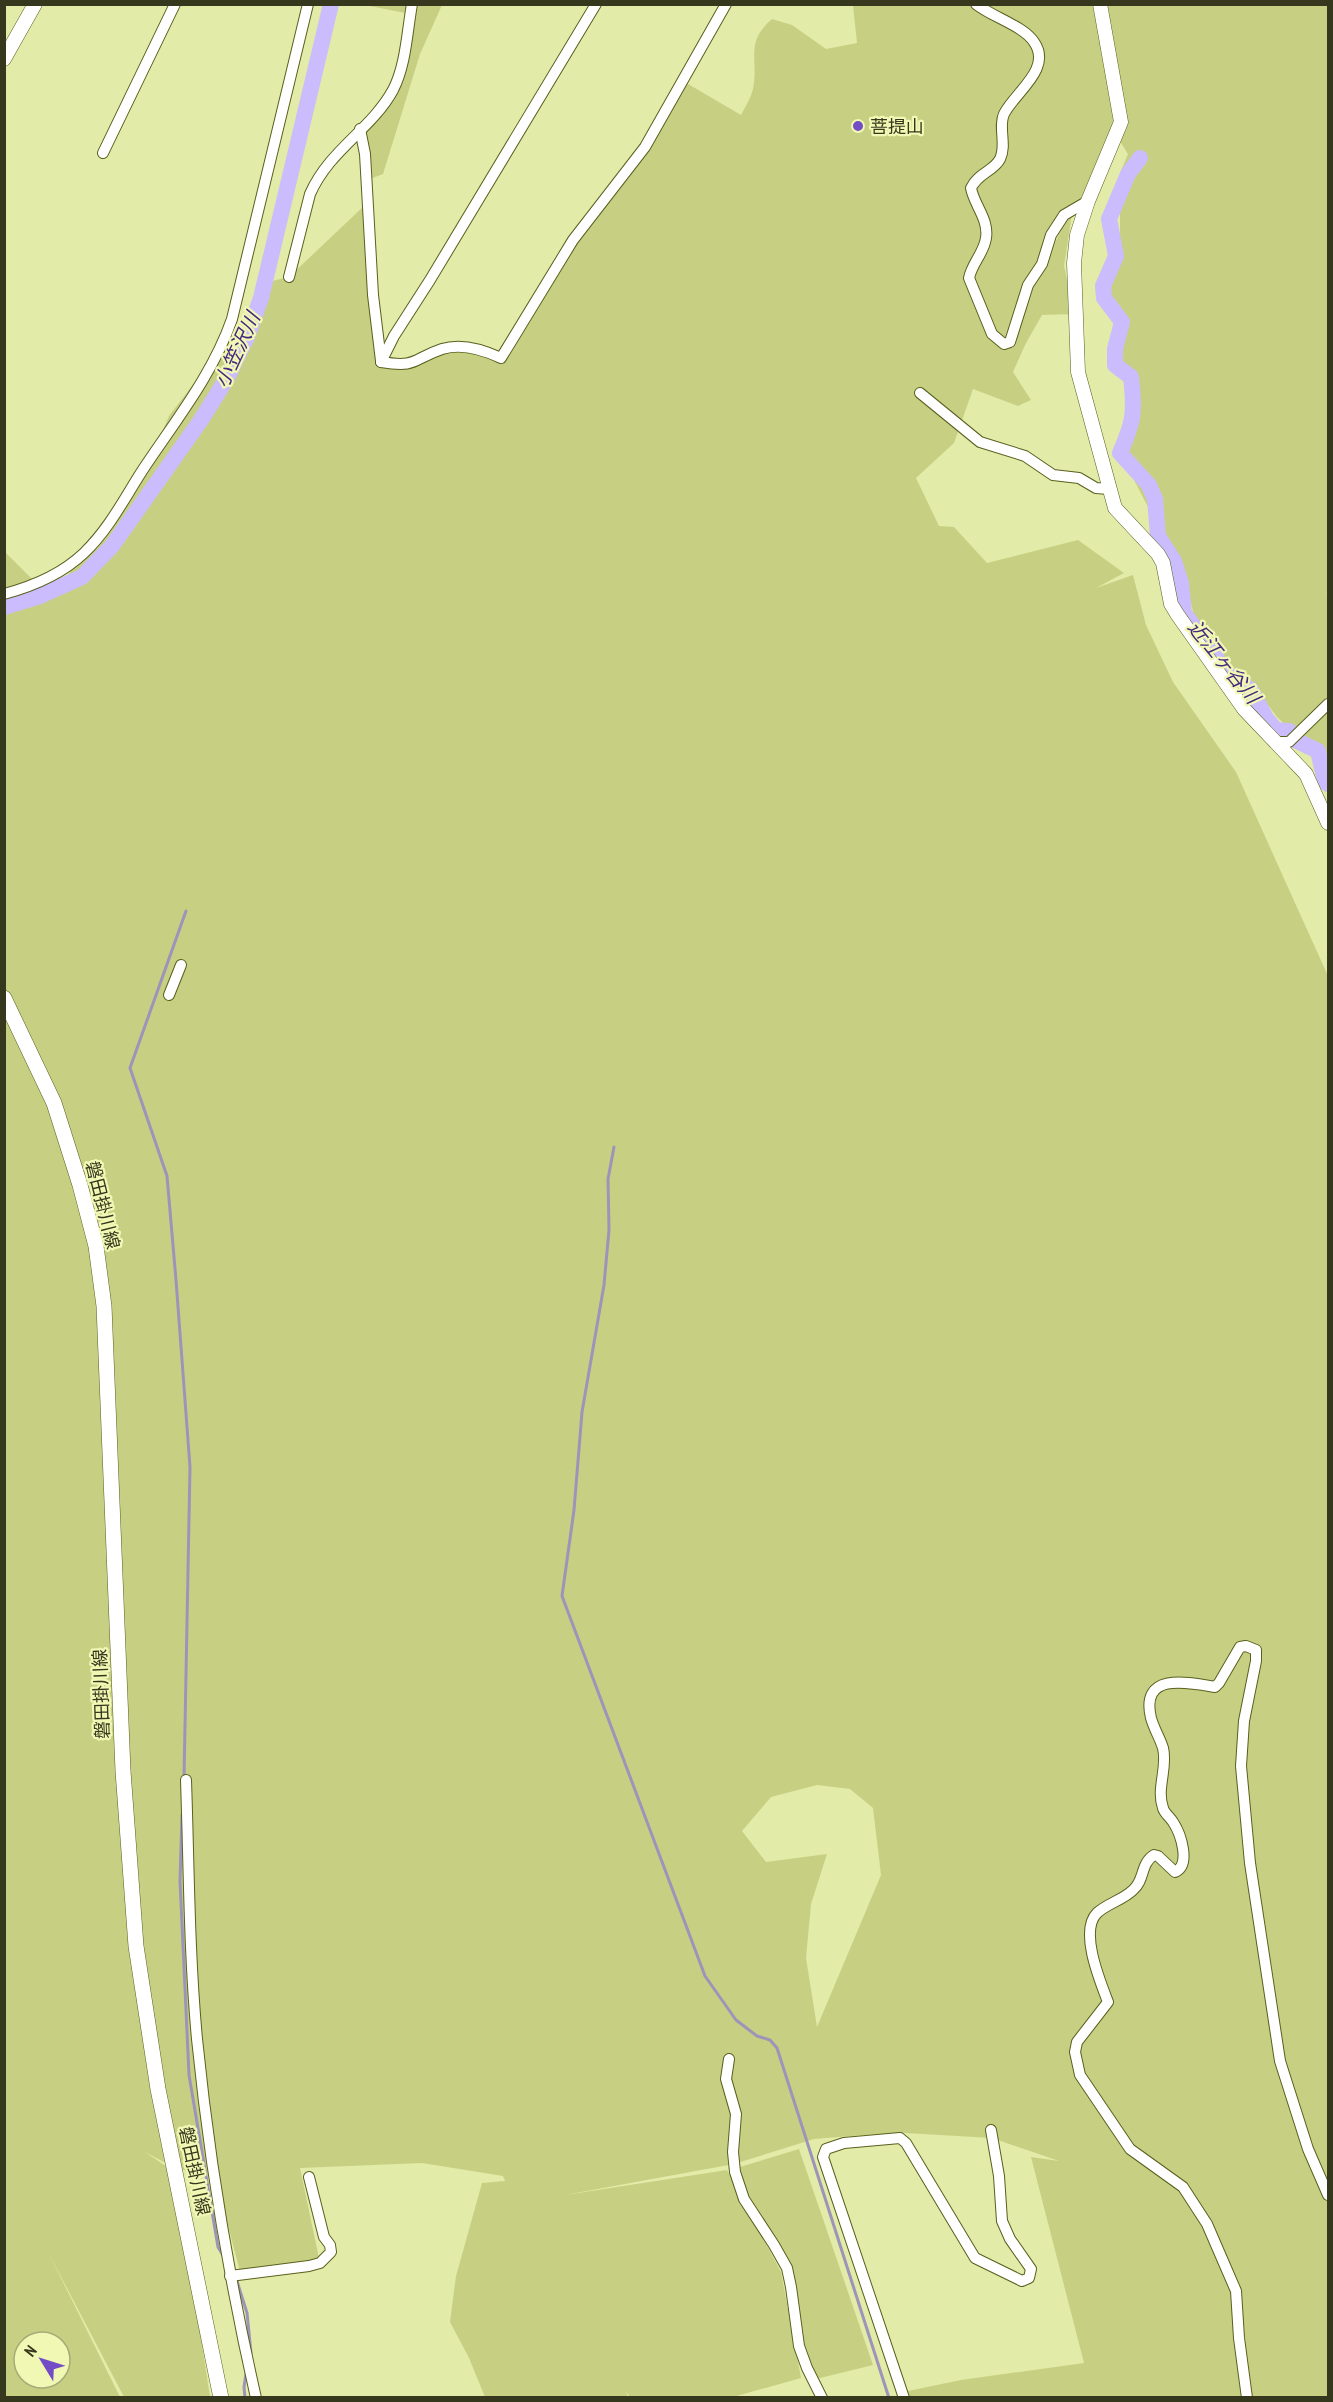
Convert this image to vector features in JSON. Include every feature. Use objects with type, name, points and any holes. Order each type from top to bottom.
[{"type":"main road","name":"磐田掛川線","points":[[4,998],[54,1103],[80,1185],[96,1246],[104,1306],[123,1771],[136,1946],[158,2089],[221,2397]]},
{"type":"street","points":[[4,59],[35,4]]},
{"type":"street","points":[[103,153],[175,4]]},
{"type":"street","points":[[4,594],[52,577],[84,554],[105,530],[208,375],[232,319],[308,4]]},
{"type":"street","points":[[289,277],[315,182],[332,158],[387,100],[399,77],[412,4]]},
{"type":"street","points":[[381,362],[394,336],[596,4]]},
{"type":"street","points":[[381,362],[411,364],[441,349],[455,346],[490,353],[501,358],[573,240],[645,147],[726,4]]},
{"type":"street","points":[[976,4],[1027,35],[1035,43],[1038,53],[1034,74],[1003,115],[1003,143],[1000,159],[975,179],[970,188],[972,198],[983,215],[986,236],[969,278],[992,334],[1004,344],[1010,342],[1028,285],[1042,264],[1051,235],[1058,222],[1064,215],[1088,201]]},
{"type":"street","points":[[1100,4],[1121,122],[1088,201],[1077,235],[1074,263],[1078,372],[1109,489],[1115,508],[1122,518],[1158,554],[1163,563],[1167,587],[1177,614],[1244,709],[1306,774],[1329,823]]},
{"type":"street","points":[[360,129],[365,154],[373,295],[381,362]]},
{"type":"street","points":[[920,393],[980,442],[1025,456],[1053,475],[1079,478],[1096,488],[1109,489]]},
{"type":"street","points":[[1276,742],[1289,742],[1329,704]]},
{"type":"street","points":[[169,995],[181,965]]},
{"type":"street","points":[[1246,2397],[1236,2291],[1207,2224],[1183,2187],[1130,2149],[1080,2075],[1076,2052],[1081,2035],[1107,2002],[1095,1966],[1090,1933],[1092,1919],[1099,1911],[1132,1891],[1139,1884],[1148,1859],[1154,1855],[1175,1872],[1180,1870],[1184,1863],[1175,1824],[1163,1809],[1161,1789],[1165,1765],[1163,1749],[1151,1718],[1149,1701],[1153,1692],[1170,1682],[1184,1681],[1215,1687],[1239,1647],[1246,1646],[1256,1650],[1256,1661],[1244,1720],[1241,1766],[1250,1863],[1269,1995],[1280,2061],[1308,2150],[1329,2195]]},
{"type":"street","points":[[186,1780],[197,2038],[210,2149],[230,2276],[256,2397]]},
{"type":"street","points":[[729,2059],[726,2079],[736,2114],[733,2152],[735,2172],[744,2199],[786,2268],[792,2287],[799,2346],[822,2397]]},
{"type":"street","points":[[904,2397],[823,2157],[826,2149],[844,2143],[900,2138],[906,2143],[975,2258],[1022,2281],[1029,2278],[1031,2270],[1010,2239],[1002,2222],[999,2176],[991,2130]]},
{"type":"street","points":[[230,2276],[309,2266],[326,2259],[331,2252],[330,2245],[324,2236],[309,2176]]},
{"type":"green space","points":[[365,5],[442,5],[420,54],[383,174],[367,180],[361,133],[393,100],[410,14]]},
{"type":"green space","points":[[853,5],[1328,5],[1328,594],[1326,593],[1328,596],[1328,770],[1321,763],[1301,730],[1296,735],[1277,717],[1248,678],[1227,665],[1194,616],[1185,578],[1120,453],[1139,400],[1115,365],[1122,322],[1098,295],[1120,252],[1120,173],[1128,154],[1116,135],[1089,198],[1072,214],[1064,266],[1075,314],[1042,315],[1013,372],[1031,400],[1018,406],[973,389],[954,443],[916,478],[939,526],[954,527],[987,563],[1078,540],[1124,573],[1096,588],[1133,575],[1146,625],[1173,682],[1236,772],[1328,976],[1328,2397],[910,2397],[908,2391],[961,2380],[1084,2363],[1031,2157],[1059,2161],[992,2138],[905,2133],[814,2139],[734,2164],[565,2195],[727,2170],[781,2272],[801,2378],[733,2397],[630,2397],[626,2392],[628,2397],[485,2397],[469,2358],[450,2322],[456,2276],[482,2183],[505,2181],[503,2176],[422,2163],[300,2168],[320,2263],[241,2275],[215,2177],[175,2168],[145,2152],[176,2173],[210,2397],[124,2397],[49,2254],[120,2397],[5,2397],[5,552],[31,578],[58,587],[99,537],[161,435],[169,416],[272,281],[289,277],[365,205],[381,362],[409,365],[455,346],[501,358],[573,240],[645,146],[683,81],[741,115],[753,89],[755,44],[763,28],[772,19],[792,25],[826,49],[857,43]],"holes":[[[1067,219],[1020,311],[1014,311],[1051,235]],[[817,1785],[850,1789],[873,1808],[881,1875],[817,2027],[806,1958],[811,1904],[827,1854],[766,1862],[742,1831],[771,1797]]]},
{"type":"green space","points":[[799,2149],[873,2365],[812,2380],[792,2293],[780,2256],[753,2215],[740,2167]]},
{"type":"waterway","name":"小笠沢川","points":[[4,607],[40,596],[82,577],[112,546],[201,420],[227,378],[247,337],[261,298],[331,4]]},
{"type":"waterway","name":"近江ヶ谷川","points":[[1140,158],[1128,174],[1109,219],[1116,256],[1103,286],[1104,298],[1122,322],[1115,349],[1115,365],[1131,377],[1132,416],[1120,453],[1149,485],[1155,499],[1158,536],[1174,561],[1181,583],[1184,613],[1227,673],[1251,690],[1266,718],[1276,730],[1289,731],[1295,740],[1318,751],[1325,781],[1328,784]]},
{"type":"waterway","points":[[184,1778],[190,1467],[176,1280],[167,1176],[130,1068],[186,911]]},
{"type":"waterway","points":[[614,1147],[608,1179],[609,1230],[604,1285],[582,1412],[574,1510],[562,1596],[705,1976],[736,2020],[757,2036],[770,2040],[777,2048],[889,2398]]},
{"type":"waterway","points":[[182,1815],[180,1881],[189,2075],[218,2247],[224,2257]]},
{"type":"waterway","points":[[236,2278],[247,2313],[251,2353]]},
{"type":"waterway","points":[[245,2398],[246,2374]]},
{"type":"place","name":"菩提山","points":[[858,126]]}]
